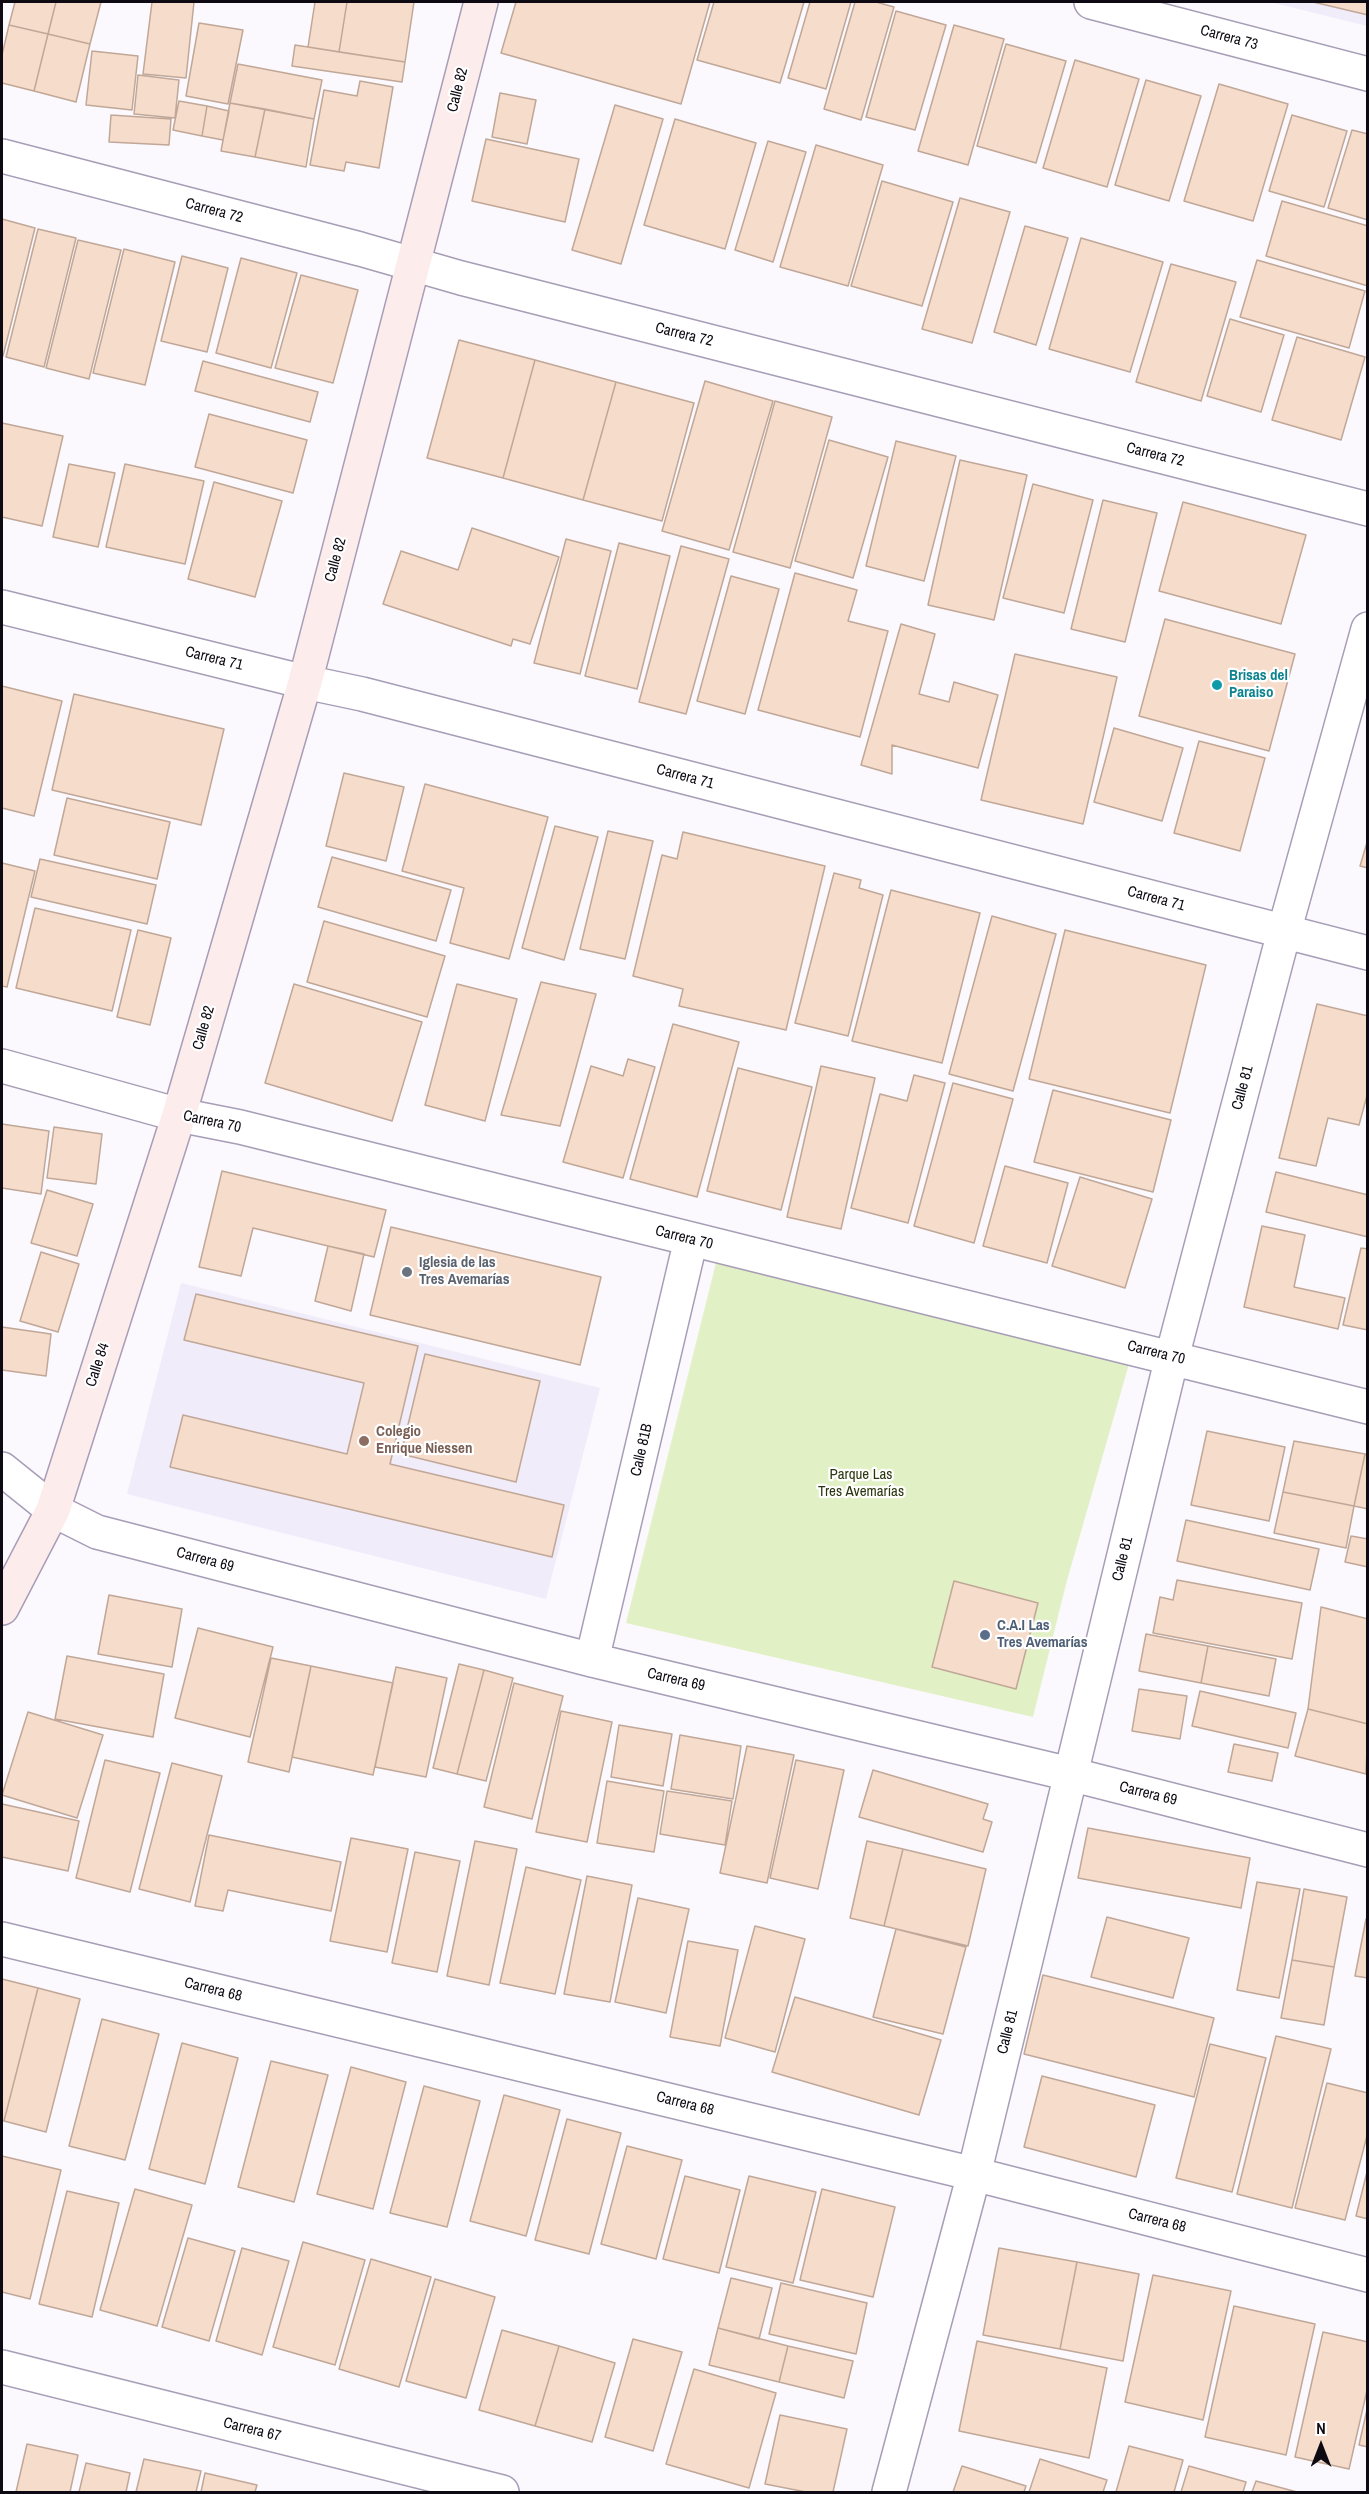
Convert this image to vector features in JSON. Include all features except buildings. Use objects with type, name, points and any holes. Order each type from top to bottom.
[{"type":"street","name":"Calle 82","points":[[178,1115],[305,682],[481,2]]},
{"type":"street","name":"Carrera 73","points":[[1091,2],[1368,74]]},
{"type":"street","name":"Carrera 72","points":[[2,156],[496,287],[1368,509]]},
{"type":"street","name":"Carrera 71","points":[[2,607],[305,682],[362,693],[1368,953]]},
{"type":"street","name":"Calle 81","points":[[889,2493],[974,2174],[1172,1357],[1284,932],[1368,629]]},
{"type":"street","name":"Carrera 70","points":[[2,1066],[178,1115],[240,1127],[1368,1407]]},
{"type":"street","name":"Calle 84","points":[[2,1608],[53,1510],[178,1115]]},
{"type":"street","name":"Calle 81B","points":[[592,1660],[691,1239]]},
{"type":"street","name":"Carrera 69","points":[[2,1469],[53,1510],[97,1532],[592,1660],[1070,1774],[1368,1850]]},
{"type":"street","name":"Carrera 68","points":[[2,1939],[974,2174],[1368,2275]]},
{"type":"street","name":"Carrera 67","points":[[2,2367],[502,2493]]},
{"type":"shaded area","points":[[1270,2],[1367,2],[1367,26]]},
{"type":"shaded area","name":"Colegio Enrique Niessen","points":[[181,1283],[600,1388],[546,1599],[127,1494]]},
{"type":"green space","name":"Parque Las Tres Avemarías","points":[[718,1255],[1131,1357],[1066,1584],[1033,1717],[626,1623]]},
{"type":"place","name":"Brisas del Paraiso","points":[[1217,685]]},
{"type":"place","name":"Iglesia de las Tres Avemarías","points":[[407,1272]]},
{"type":"place","name":"Colegio Enrique Niessen","points":[[364,1441]]},
{"type":"place","name":"C.A.I Las Tres Avemarías","points":[[985,1635]]}]
